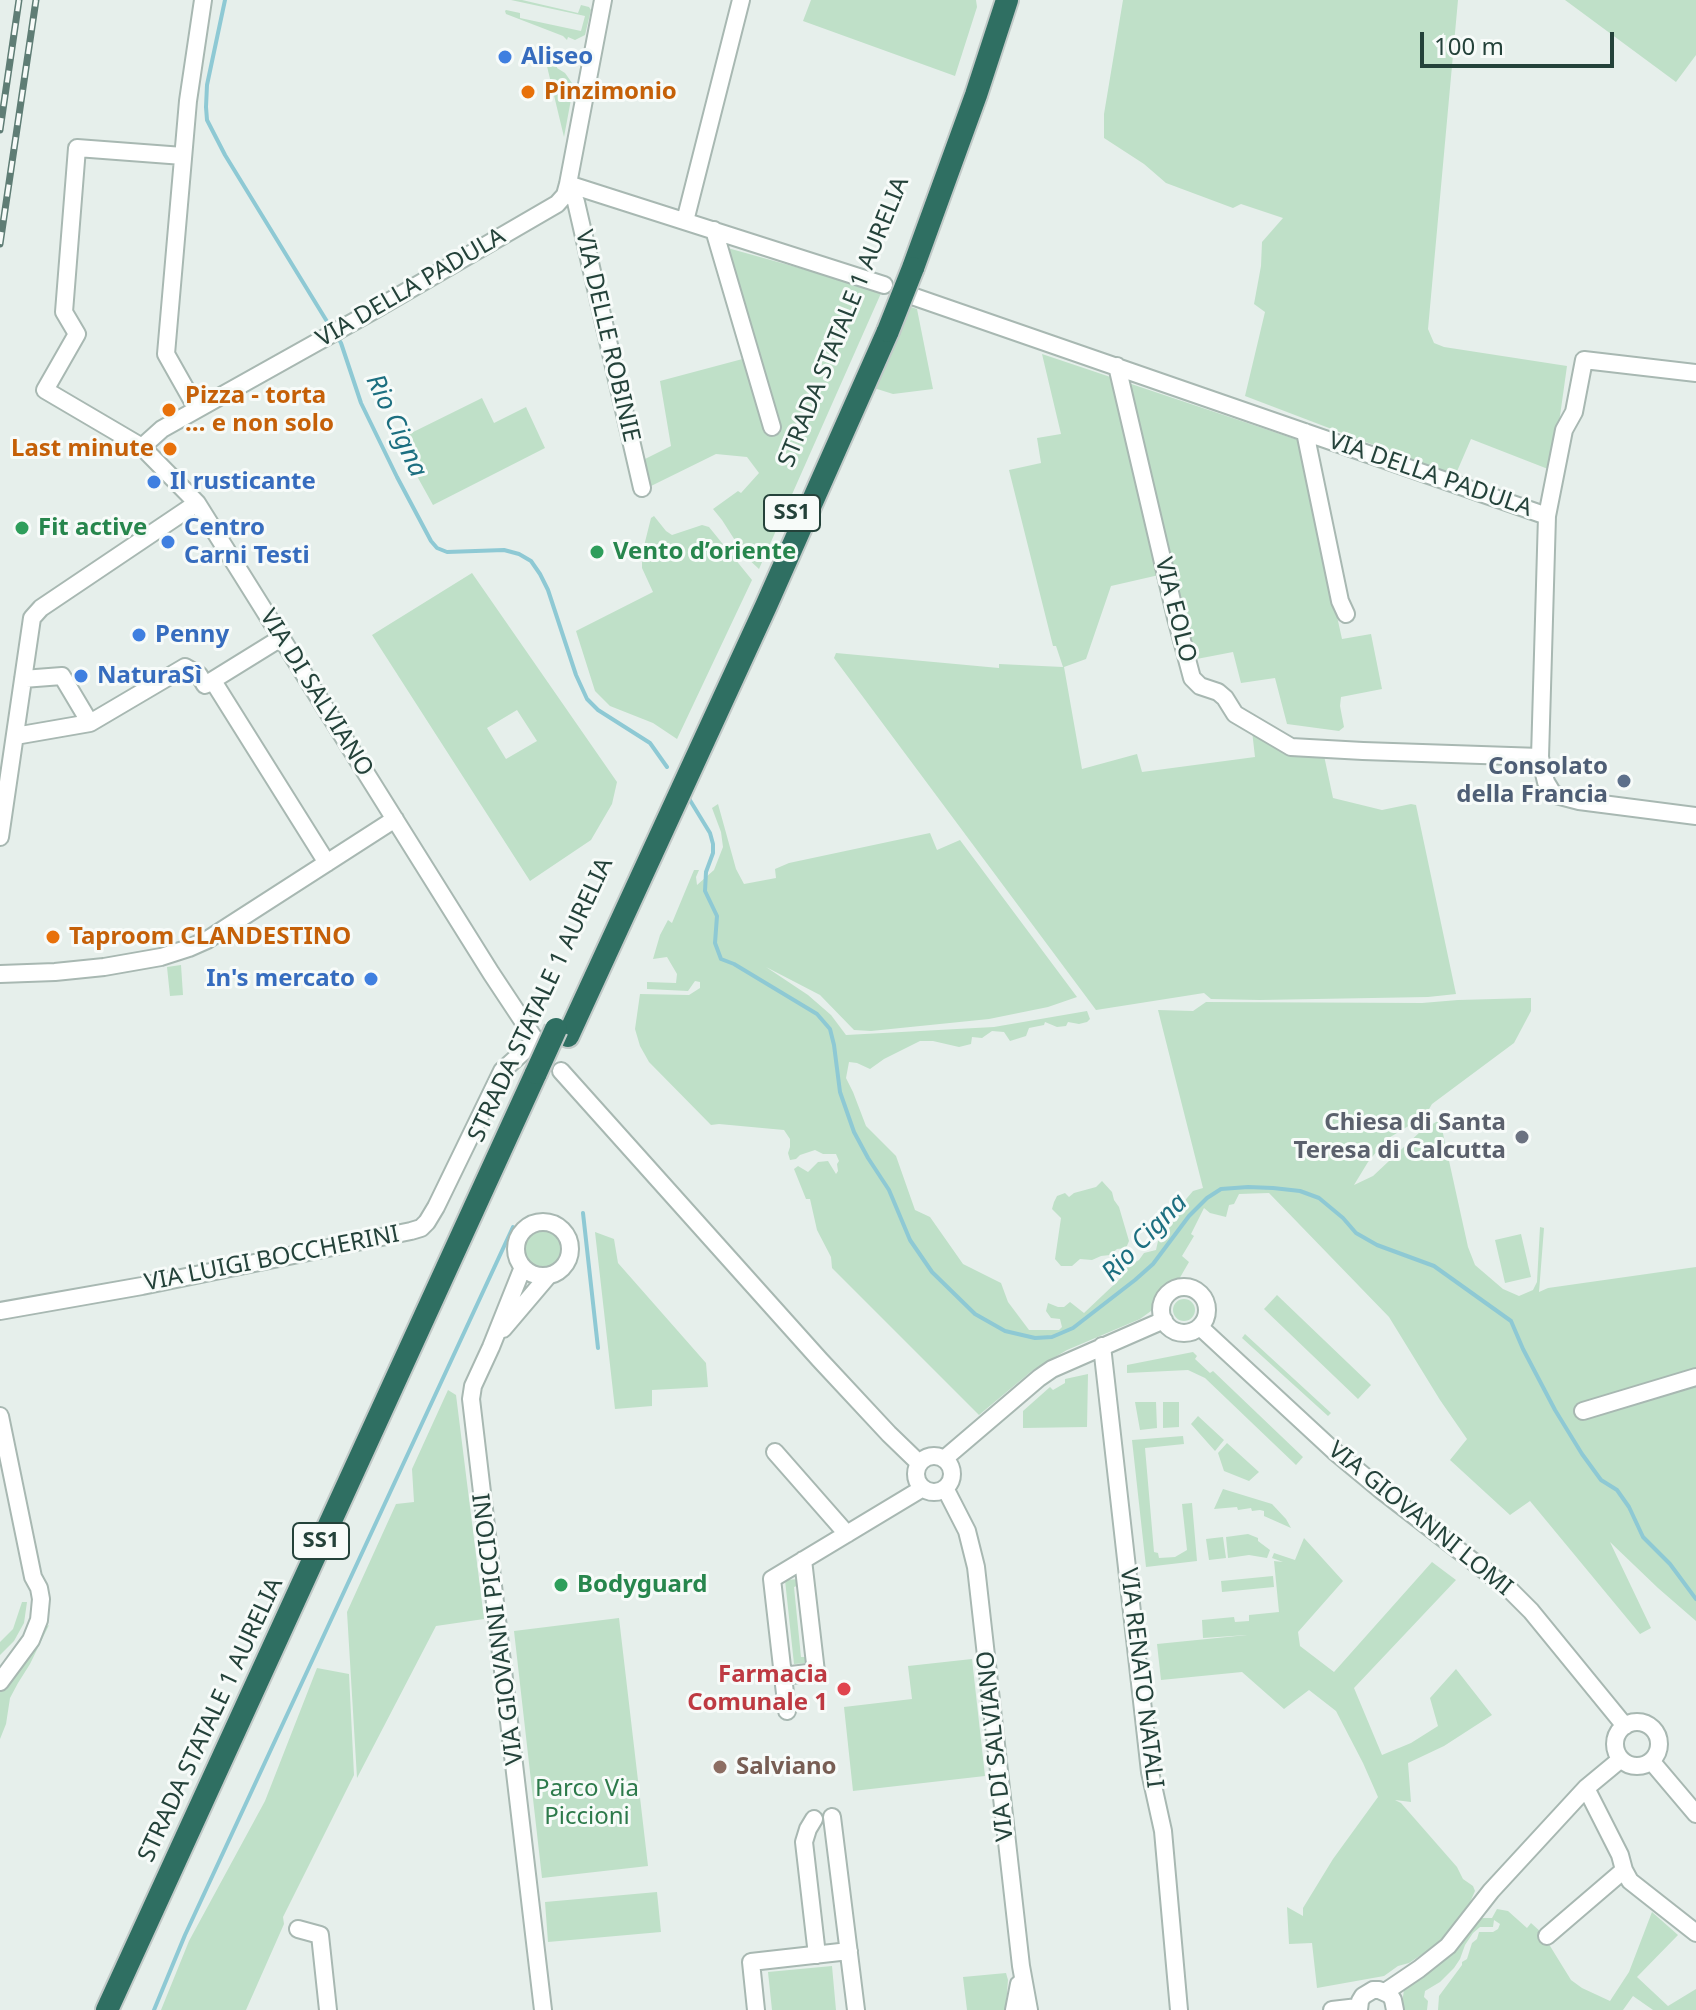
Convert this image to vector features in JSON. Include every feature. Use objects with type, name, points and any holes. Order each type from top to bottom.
[{"type":"highway","name":"STRADA STATALE 1 AURELIA","points":[[906,266],[993,0]]},
{"type":"highway","name":"STRADA STATALE 1 AURELIA","points":[[122,2010],[549,1074],[562,1033],[664,810],[827,472],[976,95],[1007,0]]},
{"type":"highway","name":"STRADA STATALE 1 AURELIA","points":[[107,2010],[549,1074]]},
{"type":"street","points":[[197,409],[166,354],[190,89],[203,0]]},
{"type":"street","points":[[603,0],[568,184],[884,285]]},
{"type":"street","points":[[685,221],[741,0]]},
{"type":"street","name":"VIA DI SALVIANO","points":[[183,156],[77,148],[64,312],[77,334],[45,390],[142,447],[197,503],[536,1043]]},
{"type":"street","name":"VIA DELLA PADULA","points":[[142,447],[162,429],[557,204],[565,195],[568,184]]},
{"type":"street","name":"VIA DELLE ROBINIE","points":[[568,184],[576,202],[642,488]]},
{"type":"street","points":[[714,230],[772,427]]},
{"type":"street","name":"VIA DELLA PADULA","points":[[912,296],[1547,516],[1540,757],[1546,782],[1556,795],[1579,801],[1696,816]]},
{"type":"street","points":[[1547,516],[1564,430],[1574,412],[1584,360],[1696,373]]},
{"type":"street","name":"VIA EOLO","points":[[1117,366],[1176,618],[1192,678],[1200,686],[1218,692],[1235,714],[1291,747],[1540,757]]},
{"type":"street","points":[[1305,432],[1340,601],[1346,614]]},
{"type":"street","points":[[0,837],[31,622],[38,611],[197,503]]},
{"type":"street","points":[[21,735],[90,723],[185,667],[199,675],[205,685],[281,638]]},
{"type":"street","points":[[23,679],[62,676],[90,723]]},
{"type":"street","points":[[213,681],[327,863]]},
{"type":"street","points":[[0,974],[104,967],[161,957],[189,948],[207,940],[395,819]]},
{"type":"street","name":"VIA LUIGI BOCCHERINI","points":[[0,1311],[142,1286],[421,1228],[436,1207],[502,1071],[536,1043]]},
{"type":"street","points":[[549,1074],[919,1463]]},
{"type":"street","points":[[543,1222],[565,1233],[571,1250],[566,1265],[548,1276],[530,1273],[523,1267],[516,1251],[517,1242],[526,1228],[543,1222]]},
{"type":"street","name":"VIA GIOVANNI PICCIONI","points":[[523,1267],[473,1386],[471,1399],[543,2010]]},
{"type":"street","name":"VIA GIOVANNI PICCIONI","points":[[491,1347],[548,1276]]},
{"type":"street","points":[[1188,1288],[1200,1294],[1205,1302],[1206,1315],[1200,1327],[1191,1332],[1180,1333],[1170,1328],[1164,1320],[1161,1309],[1173,1291],[1188,1288]]},
{"type":"street","points":[[944,1459],[1039,1378],[1065,1362],[1164,1320]]},
{"type":"street","name":"VIA GIOVANNI LOMI","points":[[1200,1327],[1334,1451],[1510,1590],[1531,1611],[1625,1726]]},
{"type":"street","name":"VIA RENATO NATALI","points":[[1102,1346],[1150,1772],[1163,1831],[1179,2010]]},
{"type":"street","points":[[1583,1411],[1696,1377]]},
{"type":"street","points":[[0,1416],[33,1577],[40,1593],[39,1620],[28,1646],[0,1682]]},
{"type":"street","points":[[775,1452],[847,1534]]},
{"type":"street","points":[[932,1456],[944,1459],[952,1473],[945,1488],[934,1492],[919,1485],[916,1475],[919,1463],[932,1456]]},
{"type":"street","points":[[787,1711],[772,1579],[923,1488]]},
{"type":"street","name":"VIA DI SALVIANO","points":[[945,1488],[967,1531],[976,1567],[1021,1966],[1029,2010]]},
{"type":"street","points":[[783,1676],[816,1672],[803,1560]]},
{"type":"street","points":[[0,1662],[16,1647],[25,1629],[30,1613],[33,1577]]},
{"type":"street","points":[[1645,1723],[1657,1733],[1660,1748],[1652,1762],[1636,1766],[1628,1764],[1617,1754],[1618,1733],[1625,1726],[1645,1723]]},
{"type":"street","points":[[1385,1992],[1448,1946],[1491,1891],[1586,1788],[1621,1759]]},
{"type":"street","points":[[1652,1762],[1696,1814]]},
{"type":"street","points":[[1586,1788],[1630,1881],[1696,1933]]},
{"type":"street","points":[[832,1817],[856,2010]]},
{"type":"street","points":[[814,1819],[804,1842],[817,1955]]},
{"type":"street","points":[[1547,1936],[1624,1870]]},
{"type":"street","points":[[298,1929],[320,1935],[328,2010]]},
{"type":"street","points":[[756,2010],[751,1962],[849,1951]]},
{"type":"street","points":[[1014,2010],[1021,1966]]},
{"type":"street","points":[[1332,2010],[1359,2008],[1363,1996],[1373,1990],[1385,1992],[1393,2000],[1395,2010]]},
{"type":"green space","points":[[511,0],[578,13],[581,5],[589,7],[591,10],[585,35],[575,40],[568,37],[567,40],[505,11],[520,13],[520,18],[581,31],[585,16]]},
{"type":"green space","points":[[811,0],[976,0],[977,7],[955,76],[803,21]]},
{"type":"green space","points":[[1123,0],[1458,0],[1428,329],[1434,343],[1444,347],[1567,366],[1559,423],[1548,469],[1471,439],[1455,476],[1245,396],[1265,312],[1254,304],[1262,242],[1283,218],[1241,204],[1233,208],[1166,183],[1144,164],[1104,138],[1104,114]]},
{"type":"green space","points":[[1565,0],[1696,0],[1696,55],[1676,82]]},
{"type":"green space","points":[[545,58],[557,64],[557,68],[572,83],[564,137]]},
{"type":"green space","points":[[724,247],[882,291],[759,569],[745,556],[713,509],[738,491],[741,493],[759,473],[747,457],[716,454],[651,486],[645,459],[671,446],[660,381],[750,357]]},
{"type":"green space","points":[[911,307],[917,309],[933,389],[893,394],[874,388]]},
{"type":"green space","points":[[1042,354],[1298,440],[1342,639],[1371,634],[1382,689],[1341,697],[1344,727],[1339,731],[1287,724],[1275,678],[1241,683],[1233,652],[1181,662],[1159,575],[1111,586],[1086,659],[1064,667],[1082,769],[1137,754],[1142,772],[1255,757],[1251,722],[1293,742],[1322,746],[1333,798],[1382,810],[1416,805],[1456,994],[1260,1000],[1211,999],[1204,993],[1096,1010],[834,658],[836,653],[999,668],[999,664],[1063,667],[1056,646],[1053,646],[1009,470],[1041,463],[1037,438],[1061,434]]},
{"type":"green space","points":[[482,398],[494,423],[526,407],[545,448],[433,505],[397,440]]},
{"type":"green space","points":[[654,516],[672,535],[702,525],[709,527],[752,580],[677,739],[653,723],[610,706],[595,691],[576,631],[653,592],[642,568],[642,554]]},
{"type":"green space","points":[[472,573],[617,782],[612,804],[591,840],[530,881],[372,635]],"holes":[[[517,710],[537,741],[506,759],[487,728]]]},
{"type":"green space","points":[[718,804],[736,869],[744,884],[776,878],[775,869],[789,863],[930,833],[937,850],[960,840],[1077,997],[1048,1007],[989,1019],[854,1030],[820,995],[766,967],[808,995],[831,1015],[846,1035],[994,1027],[1087,1011],[1090,1019],[1087,1022],[1068,1022],[1066,1026],[1057,1027],[1045,1022],[1044,1025],[1029,1028],[1026,1036],[1010,1041],[1004,1032],[992,1031],[982,1038],[972,1037],[971,1044],[959,1047],[920,1041],[870,1069],[849,1062],[846,1078],[866,1126],[896,1156],[915,1210],[930,1217],[963,1264],[1001,1283],[1008,1302],[1029,1330],[1059,1330],[1062,1327],[1060,1319],[1051,1318],[1046,1311],[1048,1303],[1064,1307],[1070,1302],[1084,1313],[1122,1277],[1122,1265],[1134,1263],[1144,1253],[1156,1250],[1167,1224],[1177,1221],[1181,1205],[1193,1191],[1203,1188],[1158,1010],[1193,1011],[1206,1002],[1422,1003],[1531,998],[1531,1011],[1514,1043],[1432,1104],[1425,1116],[1387,1139],[1354,1185],[1373,1176],[1421,1131],[1436,1122],[1444,1122],[1442,1129],[1468,1247],[1475,1265],[1503,1289],[1519,1296],[1533,1290],[1537,1282],[1540,1227],[1544,1228],[1539,1292],[1548,1288],[1696,1267],[1696,1621],[1610,1542],[1651,1628],[1640,1634],[1530,1501],[1510,1515],[1450,1460],[1467,1439],[1389,1317],[1269,1193],[1239,1194],[1234,1204],[1229,1205],[1226,1217],[1204,1208],[1191,1234],[1194,1236],[1182,1256],[1189,1262],[1178,1281],[1167,1283],[1159,1291],[1151,1311],[1140,1319],[1067,1350],[1033,1370],[979,1415],[832,1268],[831,1257],[817,1230],[810,1199],[806,1199],[794,1169],[798,1166],[808,1172],[818,1162],[828,1161],[836,1174],[839,1161],[836,1154],[823,1154],[815,1150],[790,1160],[790,1139],[784,1130],[711,1125],[649,1062],[640,1046],[635,1029],[640,994],[689,995],[700,988],[700,982],[695,981],[688,991],[647,989],[647,982],[676,983],[677,974],[667,957],[653,959],[660,935],[668,920],[672,923],[694,870],[699,870],[697,885],[714,870],[723,847],[712,808]]},
{"type":"green space","points":[[181,965],[183,995],[170,996],[167,967]]},
{"type":"green space","points":[[1102,1181],[1119,1207],[1129,1241],[1126,1248],[1092,1260],[1080,1259],[1072,1266],[1061,1266],[1055,1259],[1061,1218],[1052,1209],[1054,1202],[1057,1196],[1065,1193],[1069,1197],[1096,1187]]},
{"type":"green space","points":[[543,1229],[557,1235],[563,1249],[557,1263],[543,1269],[529,1263],[523,1249],[529,1235]]},
{"type":"green space","points":[[595,1232],[614,1239],[618,1263],[706,1363],[708,1387],[652,1390],[652,1406],[615,1409]]},
{"type":"green space","points":[[1521,1234],[1531,1277],[1505,1283],[1495,1240]]},
{"type":"green space","points":[[1277,1295],[1371,1385],[1358,1399],[1264,1309]]},
{"type":"green space","points":[[1180,1299],[1188,1299],[1195,1310],[1188,1321],[1180,1321],[1173,1314],[1173,1306]]},
{"type":"green space","points":[[1245,1334],[1331,1413],[1328,1416],[1242,1338]]},
{"type":"green space","points":[[1193,1352],[1197,1356],[1195,1359],[1210,1373],[1213,1371],[1303,1457],[1296,1465],[1205,1378],[1188,1370],[1127,1373],[1127,1365]]},
{"type":"green space","points":[[1088,1374],[1087,1427],[1023,1428],[1023,1411],[1050,1387],[1053,1390],[1065,1383],[1065,1379]]},
{"type":"green space","points":[[448,1390],[456,1395],[484,1619],[436,1626],[357,1778],[347,1612],[396,1504],[414,1502],[412,1469]]},
{"type":"green space","points":[[1135,1402],[1156,1402],[1157,1428],[1140,1430]]},
{"type":"green space","points":[[1163,1402],[1179,1402],[1179,1427],[1163,1428]]},
{"type":"green space","points":[[1198,1416],[1224,1440],[1215,1451],[1191,1424]]},
{"type":"green space","points":[[1183,1436],[1184,1444],[1145,1448],[1154,1552],[1158,1553],[1159,1558],[1175,1557],[1187,1550],[1182,1504],[1192,1503],[1197,1561],[1146,1567],[1132,1440]]},
{"type":"green space","points":[[1227,1443],[1259,1472],[1249,1481],[1224,1471],[1218,1453]]},
{"type":"green space","points":[[1223,1489],[1272,1504],[1291,1528],[1264,1516],[1264,1511],[1260,1510],[1238,1510],[1237,1507],[1214,1509]]},
{"type":"green space","points":[[1248,1534],[1258,1538],[1270,1550],[1267,1558],[1249,1555],[1228,1558],[1226,1537]]},
{"type":"green space","points":[[1223,1537],[1226,1558],[1209,1560],[1206,1539]]},
{"type":"green space","points":[[1304,1538],[1343,1581],[1298,1632],[1300,1646],[1334,1672],[1432,1562],[1456,1580],[1354,1688],[1382,1755],[1411,1743],[1438,1726],[1430,1698],[1456,1669],[1492,1715],[1444,1746],[1408,1763],[1411,1802],[1395,1800],[1457,1867],[1463,1879],[1473,1886],[1475,1891],[1467,1909],[1436,1945],[1409,1963],[1398,1966],[1384,1976],[1317,1988],[1312,1943],[1289,1944],[1287,1907],[1303,1916],[1303,1908],[1333,1859],[1378,1797],[1363,1763],[1336,1711],[1309,1690],[1284,1709],[1242,1672],[1161,1680],[1157,1644],[1247,1635],[1203,1638],[1202,1620],[1234,1617],[1235,1622],[1249,1621],[1249,1615],[1279,1612],[1274,1561],[1283,1562],[1272,1558],[1274,1553],[1295,1560]]},
{"type":"green space","points":[[1273,1576],[1274,1587],[1222,1592],[1221,1581]]},
{"type":"green space","points":[[799,1579],[800,1585],[794,1587],[801,1657],[808,1657],[808,1663],[794,1664],[785,1580]]},
{"type":"green space","points":[[22,1602],[27,1602],[24,1623],[14,1641],[0,1655],[0,1642],[13,1629]]},
{"type":"green space","name":"Parco Via Piccioni","points":[[619,1618],[648,1866],[542,1878],[514,1631]]},
{"type":"green space","points":[[49,1625],[10,1698],[0,1739],[0,1692],[4,1683],[35,1650],[44,1628]]},
{"type":"green space","points":[[972,1659],[985,1776],[853,1791],[844,1707],[912,1699],[908,1666]]},
{"type":"green space","points":[[317,1668],[349,1674],[354,1775],[283,1917],[284,1924],[246,2010],[161,2010],[189,1941],[265,1801]]},
{"type":"green space","points":[[657,1892],[661,1932],[548,1942],[545,1902]]},
{"type":"green space","points":[[1497,1909],[1508,1911],[1527,1928],[1531,1923],[1542,1933],[1571,1980],[1610,2001],[1629,1972],[1652,1912],[1678,1935],[1637,1977],[1668,2006],[1696,1989],[1696,2010],[1653,2010],[1633,1996],[1623,2010],[1438,2010],[1439,1996],[1467,1959],[1479,1932],[1498,1929],[1500,1924],[1494,1920],[1493,1927],[1480,1927],[1473,1933],[1454,1968],[1425,1991],[1427,2010],[1401,2010],[1405,1983],[1480,1918],[1492,1918]]},
{"type":"green space","points":[[832,1966],[836,2010],[772,2010],[768,1972]]},
{"type":"green space","points":[[1006,1973],[1004,2010],[967,2010],[963,1977]]},
{"type":"waterway","name":"Rio Cigna","points":[[225,0],[207,85],[207,120],[225,155],[331,328]]},
{"type":"waterway","name":"Rio Cigna","points":[[336,335],[361,403],[431,541],[447,552],[504,550],[531,561],[548,590],[587,699],[598,710],[650,743],[667,767]]},
{"type":"waterway","name":"Rio Cigna","points":[[688,797],[710,833],[713,844],[705,891],[717,916],[715,943],[721,959],[817,1014],[830,1029],[840,1092],[854,1132],[889,1190],[910,1240],[932,1272],[975,1314],[1005,1331],[1035,1338],[1052,1337],[1073,1328],[1135,1280],[1153,1264],[1189,1216],[1221,1189],[1273,1188],[1300,1191],[1319,1198],[1356,1233],[1377,1245],[1434,1266],[1511,1321],[1555,1410],[1582,1454],[1601,1480],[1617,1490],[1643,1537],[1670,1564],[1696,1599]]},
{"type":"waterway","points":[[583,1213],[598,1348]]},
{"type":"waterway","points":[[154,2010],[185,1935],[513,1227]]},
{"type":"railway","points":[[0,130],[19,0]]},
{"type":"railway","points":[[0,244],[36,0]]},
{"type":"place","name":"Aliseo","points":[[505,57]]},
{"type":"place","name":"Pinzimonio","points":[[528,92]]},
{"type":"place","name":"Pizza - torta … e non solo","points":[[169,410]]},
{"type":"place","name":"Last minute","points":[[170,449]]},
{"type":"place","name":"Il rusticante","points":[[154,482]]},
{"type":"place","name":"Fit active","points":[[22,528]]},
{"type":"place","name":"Centro Carni Testi","points":[[168,542]]},
{"type":"place","name":"Vento d’oriente","points":[[597,552]]},
{"type":"place","name":"Penny","points":[[139,635]]},
{"type":"place","name":"NaturaSì","points":[[81,676]]},
{"type":"place","name":"Consolato della Francia","points":[[1624,781]]},
{"type":"place","name":"Taproom CLANDESTINO","points":[[53,937]]},
{"type":"place","name":"In's mercato","points":[[371,979]]},
{"type":"place","name":"Chiesa di Santa Teresa di Calcutta","points":[[1522,1137]]},
{"type":"place","name":"Bodyguard","points":[[561,1585]]},
{"type":"place","name":"Farmacia Comunale 1","points":[[844,1689]]},
{"type":"place","name":"Salviano","points":[[720,1767]]}]
